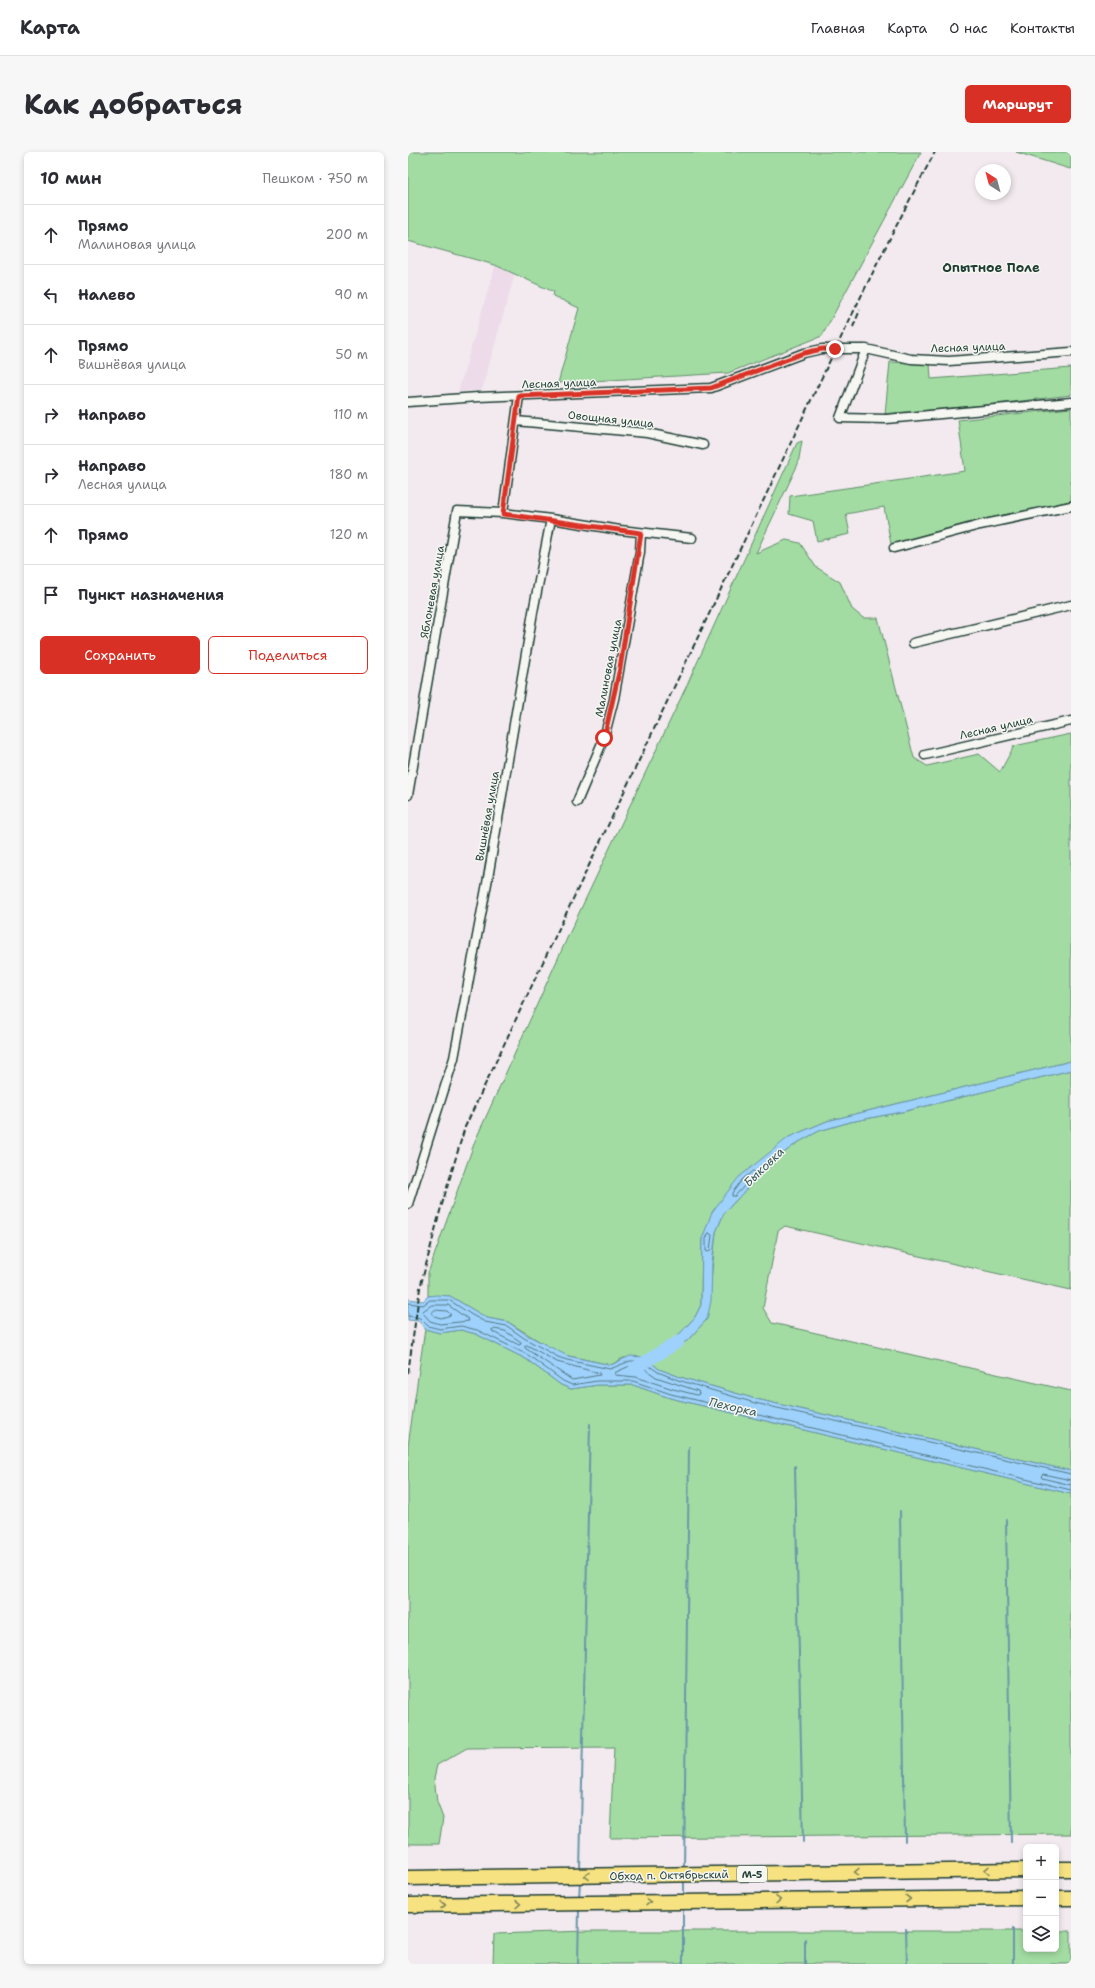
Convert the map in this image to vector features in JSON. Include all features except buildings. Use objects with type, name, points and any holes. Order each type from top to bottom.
[{"type":"highway","points":[[1059,1869],[1071,1869]]},
{"type":"highway","name":"Обход п. Октябрьский","points":[[408,1878],[1023,1870]]},
{"type":"highway","points":[[408,1905],[1023,1898]]},
{"type":"highway","points":[[1059,1898],[1071,1898]]},
{"type":"street","name":"Лесная улица","points":[[408,402],[711,388],[804,353],[822,349],[866,349],[911,359],[949,361],[1071,352]]},
{"type":"street","points":[[866,349],[840,418],[886,419],[1071,402]]},
{"type":"street","points":[[519,396],[503,514],[551,519],[641,533],[692,538]]},
{"type":"street","name":"Овощная улица","points":[[516,422],[647,433],[703,445]]},
{"type":"street","points":[[894,548],[980,525],[1071,506]]},
{"type":"street","name":"Яблоневая улица","points":[[408,794],[457,511],[503,514]]},
{"type":"street","name":"Вишнёвая улица","points":[[408,1204],[454,1058],[489,870],[533,612],[551,519]]},
{"type":"street","name":"Малиновая улица","points":[[577,802],[604,738],[614,699],[640,552],[641,533]]},
{"type":"street","points":[[913,643],[1071,605]]},
{"type":"street","name":"Лесная улица","points":[[926,755],[1071,721]]},
{"type":"shaded area","points":[[497,260],[517,266],[482,390],[458,392]]},
{"type":"green space","points":[[408,152],[921,152],[822,336],[728,373],[558,383],[579,308],[553,296],[554,292],[495,265],[408,241]]},
{"type":"green space","points":[[1016,152],[1071,152],[1071,168],[1070,169]]},
{"type":"green space","points":[[890,362],[930,364],[931,379],[1071,368],[1071,395],[996,404],[885,414]]},
{"type":"green space","points":[[1071,408],[1071,501],[975,521],[891,544],[884,507],[846,514],[850,534],[817,541],[813,521],[789,514],[790,496],[965,471],[958,420]]},
{"type":"green space","points":[[802,441],[798,464],[756,553],[786,540],[800,543],[816,567],[840,582],[852,609],[863,618],[878,618],[914,758],[927,766],[979,754],[1000,772],[1014,746],[1071,734],[1071,1061],[827,1121],[789,1137],[726,1211],[773,1161],[797,1143],[819,1131],[850,1122],[906,1111],[1071,1070],[1071,1290],[785,1226],[778,1231],[763,1308],[772,1323],[1071,1391],[1071,1471],[756,1399],[680,1377],[659,1369],[644,1357],[623,1358],[611,1365],[560,1354],[508,1322],[487,1318],[450,1296],[428,1296],[428,1273],[475,1141],[569,934],[687,685],[797,443]],"holes":[[[724,1213],[716,1232],[707,1319],[687,1341],[665,1350],[695,1317],[701,1305],[702,1239]]]},
{"type":"green space","points":[[425,1329],[440,1333],[461,1330],[476,1334],[526,1359],[561,1385],[571,1389],[598,1385],[633,1385],[670,1398],[1071,1494],[1071,1834],[610,1838],[614,1747],[467,1748],[437,1765],[434,1778],[437,1802],[443,1818],[439,1844],[408,1844],[408,1446]]},
{"type":"green space","points":[[587,1931],[1023,1931],[1023,1952],[1059,1952],[1059,1931],[1071,1931],[1071,1964],[493,1964],[494,1934]]},
{"type":"water","points":[[1071,1061],[1071,1070],[906,1111],[850,1122],[819,1131],[797,1143],[773,1161],[724,1213],[716,1232],[712,1263],[711,1301],[707,1319],[687,1341],[664,1351],[695,1317],[701,1305],[702,1239],[712,1212],[739,1177],[789,1137],[827,1121]]},
{"type":"water","name":"Пехорка","points":[[428,1296],[450,1296],[487,1318],[508,1322],[527,1335],[568,1356],[611,1365],[630,1356],[644,1357],[659,1369],[680,1377],[756,1399],[1071,1471],[1071,1494],[670,1398],[633,1385],[598,1385],[571,1389],[561,1385],[526,1359],[476,1334],[461,1330],[440,1333],[425,1329],[419,1321],[408,1320],[408,1299],[423,1301]]},
{"type":"waterway","name":"Быковка","points":[[635,1368],[678,1342]]},
{"type":"waterway","points":[[580,1871],[590,1424]]},
{"type":"waterway","points":[[684,1869],[689,1447]]},
{"type":"waterway","points":[[795,1466],[803,1842]]},
{"type":"waterway","points":[[900,1511],[905,1841]]},
{"type":"waterway","points":[[1006,1520],[1011,1843]]},
{"type":"waterway","points":[[684,1879],[684,1897]]},
{"type":"waterway","points":[[579,1899],[580,1881]]},
{"type":"waterway","points":[[683,1907],[683,1964]]},
{"type":"waterway","points":[[578,1964],[579,1909]]},
{"type":"waterway","points":[[1013,1928],[1013,1964]]},
{"type":"waterway","points":[[906,1929],[907,1964]]},
{"type":"waterway","points":[[805,1939],[805,1964]]},
{"type":"railway","points":[[408,1373],[420,1288],[440,1211],[465,1127],[837,346],[935,152]]},
{"type":"railway","points":[[853,327],[860,310]]},
{"type":"district","name":"Опытное Поле","points":[[991,267]]},
{"type":"route","points":[[604,738],[620,668],[633,583],[640,552],[641,533],[551,519],[503,514],[519,396],[711,388],[804,353],[822,349],[835,349]]}]
